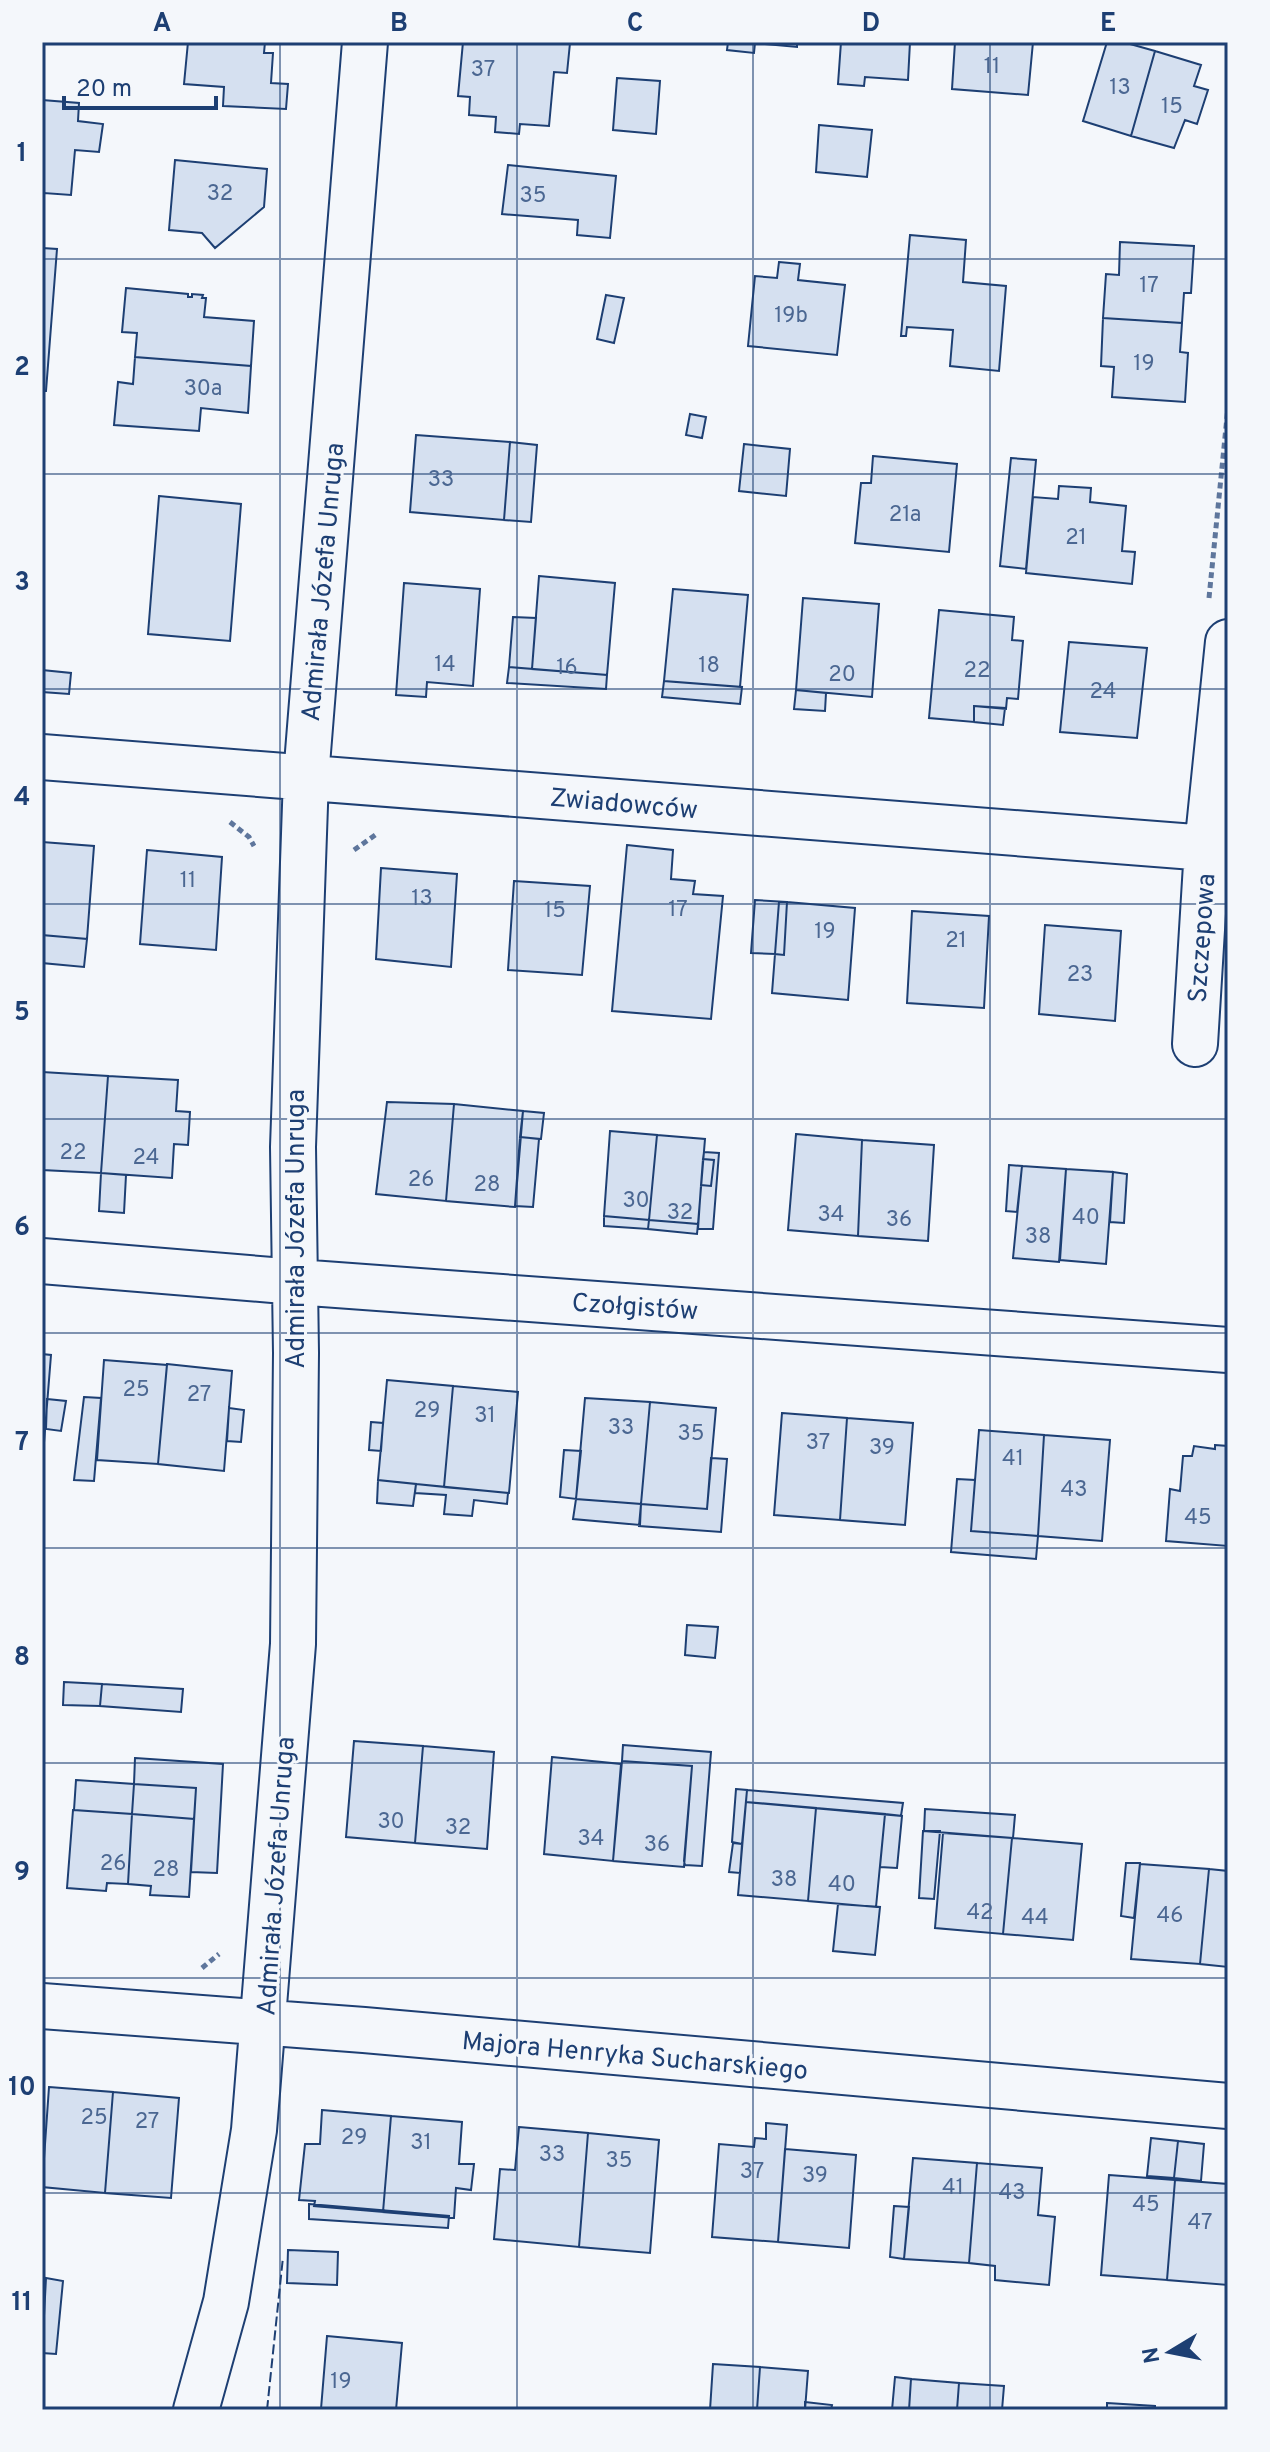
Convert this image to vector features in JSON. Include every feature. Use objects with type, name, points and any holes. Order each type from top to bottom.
[{"type":"street","name":"Admirała Józefa Unruga","points":[[196,2410],[226,2302],[254,2130],[293,1644],[296,1282],[293,1147],[306,777],[365,42]]},
{"type":"street","name":"Szczepowa","points":[[1195,1044],[1218,623]]},
{"type":"street","name":"Zwiadowców","points":[[42,757],[1207,848]]},
{"type":"street","name":"Czołgistów","points":[[42,1261],[1228,1350]]},
{"type":"street","name":"Majora Henryka Sucharskiego","points":[[42,2006],[364,2030],[1228,2106]]},
{"type":"path","points":[[1218,623],[1228,407]]},
{"type":"path","points":[[345,859],[360,843],[387,827]]},
{"type":"building","points":[[188,42],[265,42],[264,53],[273,53],[271,83],[288,84],[286,109],[223,106],[224,87],[184,84]]},
{"type":"building","points":[[463,42],[570,43],[567,73],[554,72],[549,126],[520,124],[519,134],[495,132],[496,117],[469,115],[470,97],[458,96]]},
{"type":"building","points":[[728,42],[797,42],[797,47],[755,43],[754,53],[727,50]]},
{"type":"building","points":[[841,42],[910,42],[908,80],[865,77],[864,86],[838,84]]},
{"type":"building","points":[[955,42],[1033,42],[1028,95],[952,89]]},
{"type":"building","points":[[1107,42],[1123,42],[1155,51],[1131,136],[1083,121]]},
{"type":"building","points":[[1155,51],[1201,65],[1194,86],[1208,90],[1197,124],[1185,120],[1174,148],[1131,136]]},
{"type":"building","points":[[617,78],[660,81],[656,134],[613,130]]},
{"type":"building","points":[[42,100],[79,103],[78,121],[103,124],[99,152],[75,150],[71,195],[44,193],[42,212]]},
{"type":"building","points":[[819,125],[872,130],[867,177],[816,172]]},
{"type":"building","points":[[175,160],[267,169],[264,207],[215,248],[202,233],[169,230]]},
{"type":"building","points":[[508,165],[616,176],[610,238],[577,235],[578,220],[502,214]]},
{"type":"building","points":[[910,235],[966,240],[963,282],[1006,286],[999,371],[950,366],[953,330],[907,327],[906,336],[901,336]]},
{"type":"building","points":[[1120,242],[1194,246],[1191,293],[1184,293],[1182,323],[1103,318],[1106,274],[1119,275]]},
{"type":"building","points":[[42,248],[57,249],[46,391],[42,391]]},
{"type":"building","points":[[779,262],[800,264],[798,280],[845,285],[837,355],[748,346],[755,276],[777,278]]},
{"type":"building","points":[[126,288],[188,294],[188,297],[192,294],[203,295],[202,298],[206,298],[204,317],[254,321],[251,366],[135,357],[137,333],[122,332]]},
{"type":"building","points":[[606,295],[624,298],[614,343],[597,339]]},
{"type":"building","points":[[1103,318],[1182,323],[1180,352],[1188,353],[1185,402],[1112,397],[1114,367],[1101,366]]},
{"type":"building","points":[[135,357],[251,366],[248,413],[201,408],[199,431],[114,425],[118,382],[133,384]]},
{"type":"building","points":[[690,414],[706,417],[702,438],[686,435]]},
{"type":"building","points":[[416,435],[510,442],[504,520],[410,512]]},
{"type":"building","points":[[510,442],[537,445],[531,522],[504,520]]},
{"type":"building","points":[[744,444],[790,449],[786,496],[739,491]]},
{"type":"building","points":[[873,456],[957,464],[949,552],[855,543],[861,483],[871,483]]},
{"type":"building","points":[[1011,458],[1036,460],[1026,569],[1000,566]]},
{"type":"building","points":[[1059,486],[1091,488],[1090,502],[1126,506],[1122,551],[1135,552],[1132,584],[1026,573],[1033,497],[1058,499]]},
{"type":"building","points":[[159,496],[241,504],[230,641],[148,634]]},
{"type":"building","points":[[539,576],[615,583],[607,675],[532,669]]},
{"type":"building","points":[[404,583],[480,589],[473,686],[427,682],[426,697],[396,695]]},
{"type":"building","points":[[673,589],[748,595],[740,687],[664,681]]},
{"type":"building","points":[[803,598],[879,604],[872,697],[796,690]]},
{"type":"building","points":[[939,610],[1014,617],[1012,640],[1023,641],[1018,699],[1007,698],[1006,709],[974,706],[974,722],[929,718]]},
{"type":"building","points":[[513,617],[536,618],[532,669],[509,667]]},
{"type":"building","points":[[1069,642],[1147,648],[1137,738],[1060,732]]},
{"type":"building","points":[[509,667],[607,675],[606,689],[507,683]]},
{"type":"building","points":[[42,670],[71,673],[69,694],[42,692]]},
{"type":"building","points":[[664,681],[742,687],[740,704],[662,697]]},
{"type":"building","points":[[796,690],[826,693],[825,711],[794,709]]},
{"type":"building","points":[[974,706],[1005,708],[1003,725],[974,722]]},
{"type":"building","points":[[42,842],[94,846],[87,939],[42,935]]},
{"type":"building","points":[[627,845],[673,850],[671,879],[695,881],[693,894],[723,896],[711,1019],[612,1011]]},
{"type":"building","points":[[147,850],[222,857],[216,950],[140,944]]},
{"type":"building","points":[[381,868],[457,874],[451,967],[376,959]]},
{"type":"building","points":[[514,881],[590,886],[582,975],[508,970]]},
{"type":"building","points":[[755,900],[787,902],[779,902],[775,954],[751,953]]},
{"type":"building","points":[[779,902],[787,902],[784,955],[775,954]]},
{"type":"building","points":[[787,902],[855,908],[848,1000],[772,993],[775,954],[784,955]]},
{"type":"building","points":[[912,911],[989,916],[984,1008],[907,1003]]},
{"type":"building","points":[[1045,925],[1121,931],[1115,1021],[1039,1014]]},
{"type":"building","points":[[42,935],[87,939],[84,967],[42,963]]},
{"type":"building","points":[[42,1072],[108,1076],[101,1173],[42,1170]]},
{"type":"building","points":[[108,1076],[178,1080],[176,1111],[190,1112],[188,1145],[174,1144],[172,1178],[101,1173]]},
{"type":"building","points":[[387,1102],[454,1104],[446,1201],[376,1194]]},
{"type":"building","points":[[454,1104],[523,1111],[515,1207],[446,1201]]},
{"type":"building","points":[[523,1111],[544,1113],[541,1139],[520,1137]]},
{"type":"building","points":[[610,1131],[657,1135],[649,1220],[604,1216]]},
{"type":"building","points":[[796,1134],[862,1140],[858,1236],[788,1230]]},
{"type":"building","points":[[657,1135],[705,1139],[698,1224],[649,1220]]},
{"type":"building","points":[[520,1137],[539,1139],[533,1207],[515,1206]]},
{"type":"building","points":[[862,1140],[934,1145],[928,1241],[858,1236]]},
{"type":"building","points":[[704,1152],[719,1153],[713,1229],[698,1229],[701,1185],[711,1186],[714,1160],[703,1159]]},
{"type":"building","points":[[703,1159],[714,1160],[711,1186],[701,1185]]},
{"type":"building","points":[[1009,1165],[1022,1166],[1017,1212],[1006,1211]]},
{"type":"building","points":[[1022,1166],[1066,1169],[1059,1262],[1013,1258]]},
{"type":"building","points":[[1066,1169],[1113,1172],[1106,1264],[1060,1260]]},
{"type":"building","points":[[1113,1172],[1127,1174],[1124,1223],[1110,1222]]},
{"type":"building","points":[[101,1173],[126,1175],[124,1213],[99,1211]]},
{"type":"building","points":[[604,1216],[649,1220],[648,1229],[604,1226]]},
{"type":"building","points":[[649,1220],[698,1224],[697,1234],[648,1229]]},
{"type":"building","points":[[42,1354],[51,1355],[43,1455],[42,1455]]},
{"type":"building","points":[[104,1360],[167,1365],[158,1464],[97,1460]]},
{"type":"building","points":[[167,1364],[232,1371],[224,1471],[158,1464]]},
{"type":"building","points":[[387,1380],[453,1386],[444,1487],[378,1480]]},
{"type":"building","points":[[453,1386],[518,1392],[509,1493],[444,1487]]},
{"type":"building","points":[[84,1397],[101,1398],[94,1481],[74,1480]]},
{"type":"building","points":[[585,1398],[650,1402],[641,1504],[576,1499]]},
{"type":"building","points":[[47,1399],[66,1401],[61,1431],[46,1429]]},
{"type":"building","points":[[650,1402],[716,1408],[707,1509],[641,1504]]},
{"type":"building","points":[[229,1408],[244,1410],[241,1442],[227,1441]]},
{"type":"building","points":[[782,1413],[847,1418],[840,1520],[774,1515]]},
{"type":"building","points":[[847,1418],[913,1423],[905,1525],[840,1520]]},
{"type":"building","points":[[371,1422],[383,1423],[381,1451],[369,1450]]},
{"type":"building","points":[[979,1430],[1044,1435],[1038,1536],[971,1531]]},
{"type":"building","points":[[1044,1435],[1110,1440],[1102,1541],[1038,1536]]},
{"type":"building","points":[[1215,1445],[1228,1446],[1228,1546],[1166,1541],[1170,1489],[1180,1491],[1183,1456],[1192,1456],[1194,1446],[1215,1449]]},
{"type":"building","points":[[564,1450],[581,1451],[576,1499],[560,1497]]},
{"type":"building","points":[[711,1458],[727,1459],[721,1532],[639,1526],[641,1504],[707,1509]]},
{"type":"building","points":[[957,1479],[975,1480],[971,1531],[1038,1536],[1036,1559],[951,1552]]},
{"type":"building","points":[[378,1480],[416,1484],[413,1506],[377,1503]]},
{"type":"building","points":[[416,1484],[508,1493],[507,1504],[474,1500],[472,1516],[444,1514],[446,1495],[415,1493]]},
{"type":"building","points":[[576,1499],[641,1504],[640,1525],[573,1519]]},
{"type":"building","points":[[687,1625],[718,1627],[715,1658],[685,1655]]},
{"type":"building","points":[[64,1682],[102,1684],[100,1706],[63,1705]]},
{"type":"building","points":[[102,1684],[183,1689],[181,1712],[100,1706]]},
{"type":"building","points":[[354,1741],[423,1746],[415,1843],[346,1837]]},
{"type":"building","points":[[623,1745],[711,1752],[702,1866],[685,1865],[684,1861],[692,1766],[622,1761]]},
{"type":"building","points":[[423,1746],[494,1752],[487,1849],[415,1843]]},
{"type":"building","points":[[552,1757],[621,1764],[613,1861],[544,1854]]},
{"type":"building","points":[[135,1758],[223,1764],[217,1873],[191,1872],[196,1788],[134,1784]]},
{"type":"building","points":[[622,1761],[692,1766],[684,1867],[613,1861]]},
{"type":"building","points":[[76,1780],[134,1784],[132,1814],[74,1810]]},
{"type":"building","points":[[134,1784],[196,1788],[194,1819],[132,1814]]},
{"type":"building","points":[[736,1789],[747,1790],[742,1844],[732,1842]]},
{"type":"building","points":[[747,1790],[903,1803],[901,1816],[746,1802]]},
{"type":"building","points":[[746,1802],[816,1808],[808,1901],[738,1895]]},
{"type":"building","points":[[816,1808],[885,1814],[876,1907],[808,1901]]},
{"type":"building","points":[[925,1809],[1015,1815],[1013,1838],[924,1831]]},
{"type":"building","points":[[73,1810],[132,1814],[128,1884],[107,1883],[106,1891],[67,1888]]},
{"type":"building","points":[[132,1814],[194,1819],[189,1897],[150,1895],[151,1886],[128,1884]]},
{"type":"building","points":[[885,1814],[902,1816],[897,1868],[880,1867]]},
{"type":"building","points":[[923,1831],[940,1831],[934,1899],[919,1898]]},
{"type":"building","points":[[943,1833],[1012,1838],[1003,1934],[935,1928]]},
{"type":"building","points":[[1012,1838],[1082,1844],[1073,1940],[1003,1934]]},
{"type":"building","points":[[733,1843],[742,1844],[740,1873],[729,1872]]},
{"type":"building","points":[[1126,1863],[1140,1863],[1134,1918],[1121,1916]]},
{"type":"building","points":[[1140,1864],[1209,1869],[1200,1964],[1131,1959]]},
{"type":"building","points":[[1209,1869],[1228,1871],[1228,1967],[1200,1964]]},
{"type":"building","points":[[838,1904],[880,1907],[875,1955],[833,1951]]},
{"type":"building","points":[[49,2087],[113,2092],[105,2193],[42,2187]]},
{"type":"building","points":[[113,2092],[179,2098],[171,2198],[105,2193]]},
{"type":"building","points":[[322,2110],[391,2116],[383,2212],[314,2206],[315,2201],[299,2200],[305,2144],[320,2144]]},
{"type":"building","points":[[391,2116],[462,2122],[459,2164],[474,2164],[471,2190],[456,2188],[454,2218],[383,2212]]},
{"type":"building","points":[[766,2123],[787,2125],[778,2242],[712,2237],[719,2144],[754,2147],[755,2138],[766,2139]]},
{"type":"building","points":[[519,2127],[588,2133],[579,2247],[494,2239],[500,2169],[515,2170]]},
{"type":"building","points":[[588,2133],[659,2140],[650,2253],[579,2247]]},
{"type":"building","points":[[1151,2138],[1178,2141],[1174,2178],[1147,2176]]},
{"type":"building","points":[[1178,2141],[1204,2144],[1201,2181],[1174,2178]]},
{"type":"building","points":[[785,2149],[856,2155],[849,2248],[778,2242]]},
{"type":"building","points":[[913,2158],[977,2163],[969,2263],[904,2259]]},
{"type":"building","points":[[977,2163],[1042,2168],[1038,2215],[1055,2217],[1049,2285],[995,2280],[995,2266],[969,2263]]},
{"type":"building","points":[[1109,2175],[1175,2180],[1167,2280],[1101,2275]]},
{"type":"building","points":[[1175,2180],[1228,2184],[1228,2285],[1167,2280]]},
{"type":"building","points":[[309,2204],[449,2216],[448,2228],[309,2219]]},
{"type":"building","points":[[894,2206],[909,2207],[904,2259],[890,2257]]},
{"type":"building","points":[[288,2250],[338,2252],[337,2285],[287,2283]]},
{"type":"building","points":[[46,2278],[63,2281],[56,2354],[42,2353]]},
{"type":"building","points":[[327,2336],[402,2343],[396,2410],[321,2409]]},
{"type":"building","points":[[713,2364],[760,2367],[757,2410],[710,2410]]},
{"type":"building","points":[[760,2367],[808,2371],[805,2410],[757,2410]]},
{"type":"building","points":[[895,2377],[911,2379],[909,2410],[892,2410]]},
{"type":"building","points":[[911,2379],[959,2383],[957,2410],[909,2410]]},
{"type":"building","points":[[959,2383],[1004,2386],[1002,2410],[957,2410]]},
{"type":"building","points":[[805,2402],[832,2405],[831,2410],[805,2410]]},
{"type":"building","points":[[1107,2403],[1155,2406],[1155,2410],[1107,2410]]},
{"type":"fence","points":[[267,2410],[283,2257]]}]
